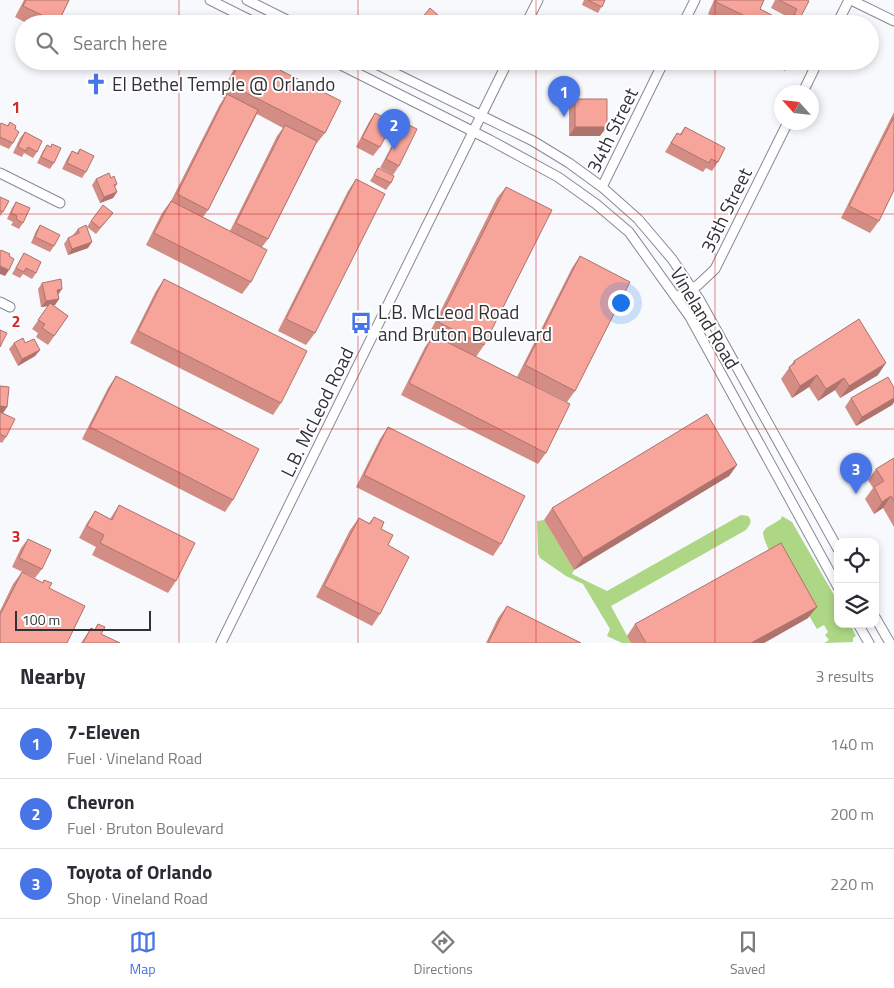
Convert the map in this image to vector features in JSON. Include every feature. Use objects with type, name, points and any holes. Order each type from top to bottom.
[{"type":"street","points":[[210,0],[240,15]]},
{"type":"street","points":[[247,0],[277,15]]},
{"type":"street","points":[[530,15],[538,0]]},
{"type":"street","points":[[688,15],[695,0]]},
{"type":"street","points":[[842,15],[850,0],[894,21]]},
{"type":"street","name":"Vineland Road","points":[[351,70],[558,177],[596,204],[629,232],[690,317],[836,583]]},
{"type":"street","name":"Vineland Road","points":[[388,70],[533,141],[602,187],[638,219],[672,259],[692,288],[834,542]]},
{"type":"street","name":"L.B. McLeod Road","points":[[221,643],[504,70]]},
{"type":"street","name":"34th Street","points":[[602,187],[660,70]]},
{"type":"street","points":[[806,85],[814,70]]},
{"type":"street","name":"35th Street","points":[[676,297],[706,279],[715,269],[784,130]]},
{"type":"street","points":[[0,173],[60,203]]},
{"type":"street","points":[[0,302],[10,307]]},
{"type":"street","points":[[879,625],[888,643]]},
{"type":"street","points":[[860,628],[869,643]]},
{"type":"green space","points":[[741,515],[748,516],[750,520],[746,530],[611,606],[631,643],[622,643],[607,636],[610,629],[583,584],[566,576],[540,558],[538,554],[537,521],[544,520],[574,570],[572,574],[607,591]]},
{"type":"green space","points":[[782,516],[792,522],[834,595],[834,628],[852,628],[856,636],[853,638],[853,642],[824,643],[829,640],[825,635],[828,632],[824,625],[817,629],[777,565],[763,532],[781,519]]},
{"type":"building","points":[[26,0],[69,0],[62,15],[42,15],[23,6]]},
{"type":"building","points":[[588,0],[605,0],[602,7]]},
{"type":"building","points":[[717,0],[764,0],[760,9],[772,15],[743,15],[716,2]]},
{"type":"building","points":[[779,0],[809,1],[802,15],[794,14],[797,9]]},
{"type":"building","points":[[430,8],[438,15],[424,15]]},
{"type":"building","points":[[236,70],[280,70],[341,101],[325,133],[229,84]]},
{"type":"building","points":[[227,94],[258,110],[208,210],[177,194]]},
{"type":"building","points":[[575,99],[607,99],[607,127],[575,127]]},
{"type":"building","points":[[375,113],[393,122],[380,147],[362,138]]},
{"type":"building","points":[[894,117],[894,190],[879,221],[849,206]]},
{"type":"building","points":[[10,122],[16,126],[15,129],[19,132],[13,143],[0,137],[1,123],[8,126]]},
{"type":"building","points":[[405,123],[417,129],[399,166],[386,159]]},
{"type":"building","points":[[285,125],[317,141],[268,239],[236,223]]},
{"type":"building","points":[[685,127],[725,148],[718,162],[711,159],[709,163],[671,143],[677,133],[681,135]]},
{"type":"building","points":[[25,132],[42,141],[37,152],[28,147],[26,151],[18,147]]},
{"type":"building","points":[[52,144],[61,148],[54,163],[41,157],[47,145],[51,147]]},
{"type":"building","points":[[80,149],[94,156],[86,172],[67,163],[72,151],[78,154]]},
{"type":"building","points":[[378,168],[394,176],[391,183],[374,175]]},
{"type":"building","points":[[109,173],[111,178],[114,176],[117,184],[114,185],[117,192],[104,197],[96,179]]},
{"type":"building","points":[[356,179],[385,194],[315,333],[286,319]]},
{"type":"building","points":[[506,187],[552,210],[484,345],[438,322]]},
{"type":"building","points":[[0,197],[9,201],[3,212],[0,210]]},
{"type":"building","points":[[171,201],[267,250],[251,282],[154,233]]},
{"type":"building","points":[[16,202],[30,208],[23,223],[16,219],[17,216],[11,213]]},
{"type":"building","points":[[103,205],[113,213],[100,228],[91,221]]},
{"type":"building","points":[[40,225],[60,235],[54,246],[35,237]]},
{"type":"building","points":[[86,225],[92,242],[72,249],[68,238],[79,233],[78,229]]},
{"type":"building","points":[[1,250],[10,254],[9,256],[14,259],[9,270],[0,266]]},
{"type":"building","points":[[24,253],[41,262],[36,273],[26,268],[24,272],[16,268]]},
{"type":"building","points":[[580,256],[630,282],[575,391],[525,365]]},
{"type":"building","points":[[61,279],[62,289],[57,290],[59,299],[46,301],[42,283]]},
{"type":"building","points":[[164,279],[307,351],[281,403],[138,331]]},
{"type":"building","points":[[50,303],[68,316],[54,336],[42,328],[45,324],[38,320]]},
{"type":"building","points":[[859,319],[886,363],[849,386],[844,378],[826,389],[817,375],[800,386],[789,367],[795,363],[794,361]]},
{"type":"building","points":[[0,330],[7,333],[0,347]]},
{"type":"building","points":[[433,335],[570,404],[546,453],[409,383]]},
{"type":"building","points":[[23,338],[25,343],[34,339],[40,350],[22,359],[14,343]]},
{"type":"building","points":[[116,376],[259,449],[233,500],[90,427]]},
{"type":"building","points":[[888,377],[894,388],[894,398],[862,417],[851,398]]},
{"type":"building","points":[[0,386],[9,387],[7,407],[0,406]]},
{"type":"building","points":[[0,412],[15,419],[6,437],[0,434]]},
{"type":"building","points":[[707,414],[737,465],[583,558],[552,508]]},
{"type":"building","points":[[388,427],[525,496],[501,544],[364,475]]},
{"type":"building","points":[[894,458],[894,501],[891,496],[882,502],[874,487],[884,481],[876,469]]},
{"type":"building","points":[[119,505],[195,543],[176,581],[100,543],[104,535],[87,526],[95,511],[112,520]]},
{"type":"building","points":[[374,517],[384,522],[381,529],[393,535],[388,545],[409,557],[380,614],[324,586],[359,518],[370,524]]},
{"type":"building","points":[[28,539],[51,550],[42,569],[19,558]]},
{"type":"building","points":[[781,543],[817,607],[751,643],[646,643],[635,624]]},
{"type":"building","points":[[22,572],[43,583],[44,580],[52,583],[49,588],[85,606],[67,643],[0,643],[0,615]]},
{"type":"building","points":[[507,606],[581,643],[488,643]]},
{"type":"building","points":[[98,624],[105,627],[101,634],[120,643],[83,643],[91,628],[95,630]]},
{"type":"place","name":"El Bethel Temple @ Orlando","points":[[96,84]]},
{"type":"place","name":"7-Eleven","points":[[564,117]]},
{"type":"place","name":"Chevron","points":[[394,150]]},
{"type":"place","name":"L.B. McLeod Road and Bruton Boulevard","points":[[361,323]]},
{"type":"place","name":"Toyota of Orlando","points":[[856,494]]}]
